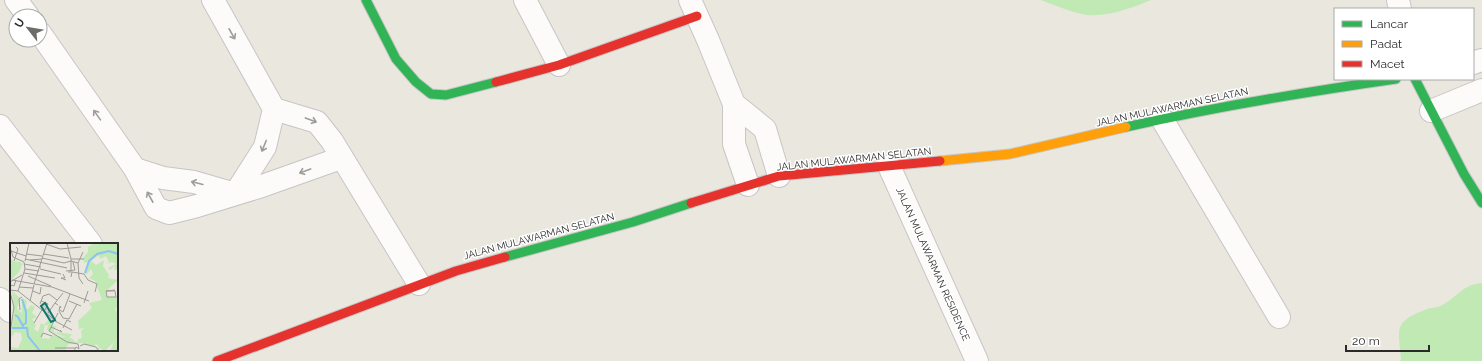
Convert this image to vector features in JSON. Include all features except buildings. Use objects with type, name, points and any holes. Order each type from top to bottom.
[{"type":"street","points":[[213,0],[274,108],[265,147],[235,194]]},
{"type":"street","points":[[366,0],[396,59],[416,82],[431,94],[446,95],[559,65],[693,8],[708,40],[734,104],[734,144],[748,185]]},
{"type":"street","points":[[525,0],[559,65]]},
{"type":"street","points":[[48,44],[135,169],[156,208],[168,213],[293,176],[341,158]]},
{"type":"street","name":"JALAN MULAWARMAN SELATAN","points":[[217,361],[456,271],[634,222],[779,176],[1010,154],[1162,119],[1312,91],[1389,80]]},
{"type":"street","points":[[1416,80],[1464,174],[1482,204]]},
{"type":"street","points":[[1431,111],[1482,90]]},
{"type":"street","points":[[734,104],[765,129],[779,176]]},
{"type":"street","points":[[274,108],[317,122],[332,141],[419,284]]},
{"type":"street","points":[[1162,119],[1279,317]]},
{"type":"street","points":[[0,126],[89,243]]},
{"type":"street","name":"JALAN MULAWARMAN RESIDENCE","points":[[889,166],[977,361]]},
{"type":"street","points":[[135,169],[163,178],[194,182],[235,194]]},
{"type":"green space","points":[[1041,0],[1151,0],[1117,12],[1090,15],[1061,8]]},
{"type":"green space","points":[[1482,283],[1482,361],[1400,361],[1399,332],[1400,326],[1403,322],[1429,308],[1440,306],[1469,286]]},
{"type":"traffic: fast","points":[[366,0],[396,59],[416,82],[431,94],[446,95],[496,82]]},
{"type":"traffic: fast","points":[[1126,127],[1260,100],[1389,80]]},
{"type":"traffic: fast","points":[[1416,80],[1464,174],[1482,203]]},
{"type":"traffic: fast","points":[[505,257],[633,222],[691,203]]},
{"type":"traffic: slow","points":[[940,161],[1010,154],[1126,127]]},
{"type":"traffic: jam","points":[[496,82],[559,65],[697,16]]},
{"type":"traffic: jam","points":[[691,203],[779,176],[940,161]]},
{"type":"traffic: jam","points":[[217,361],[456,271],[505,257]]}]
